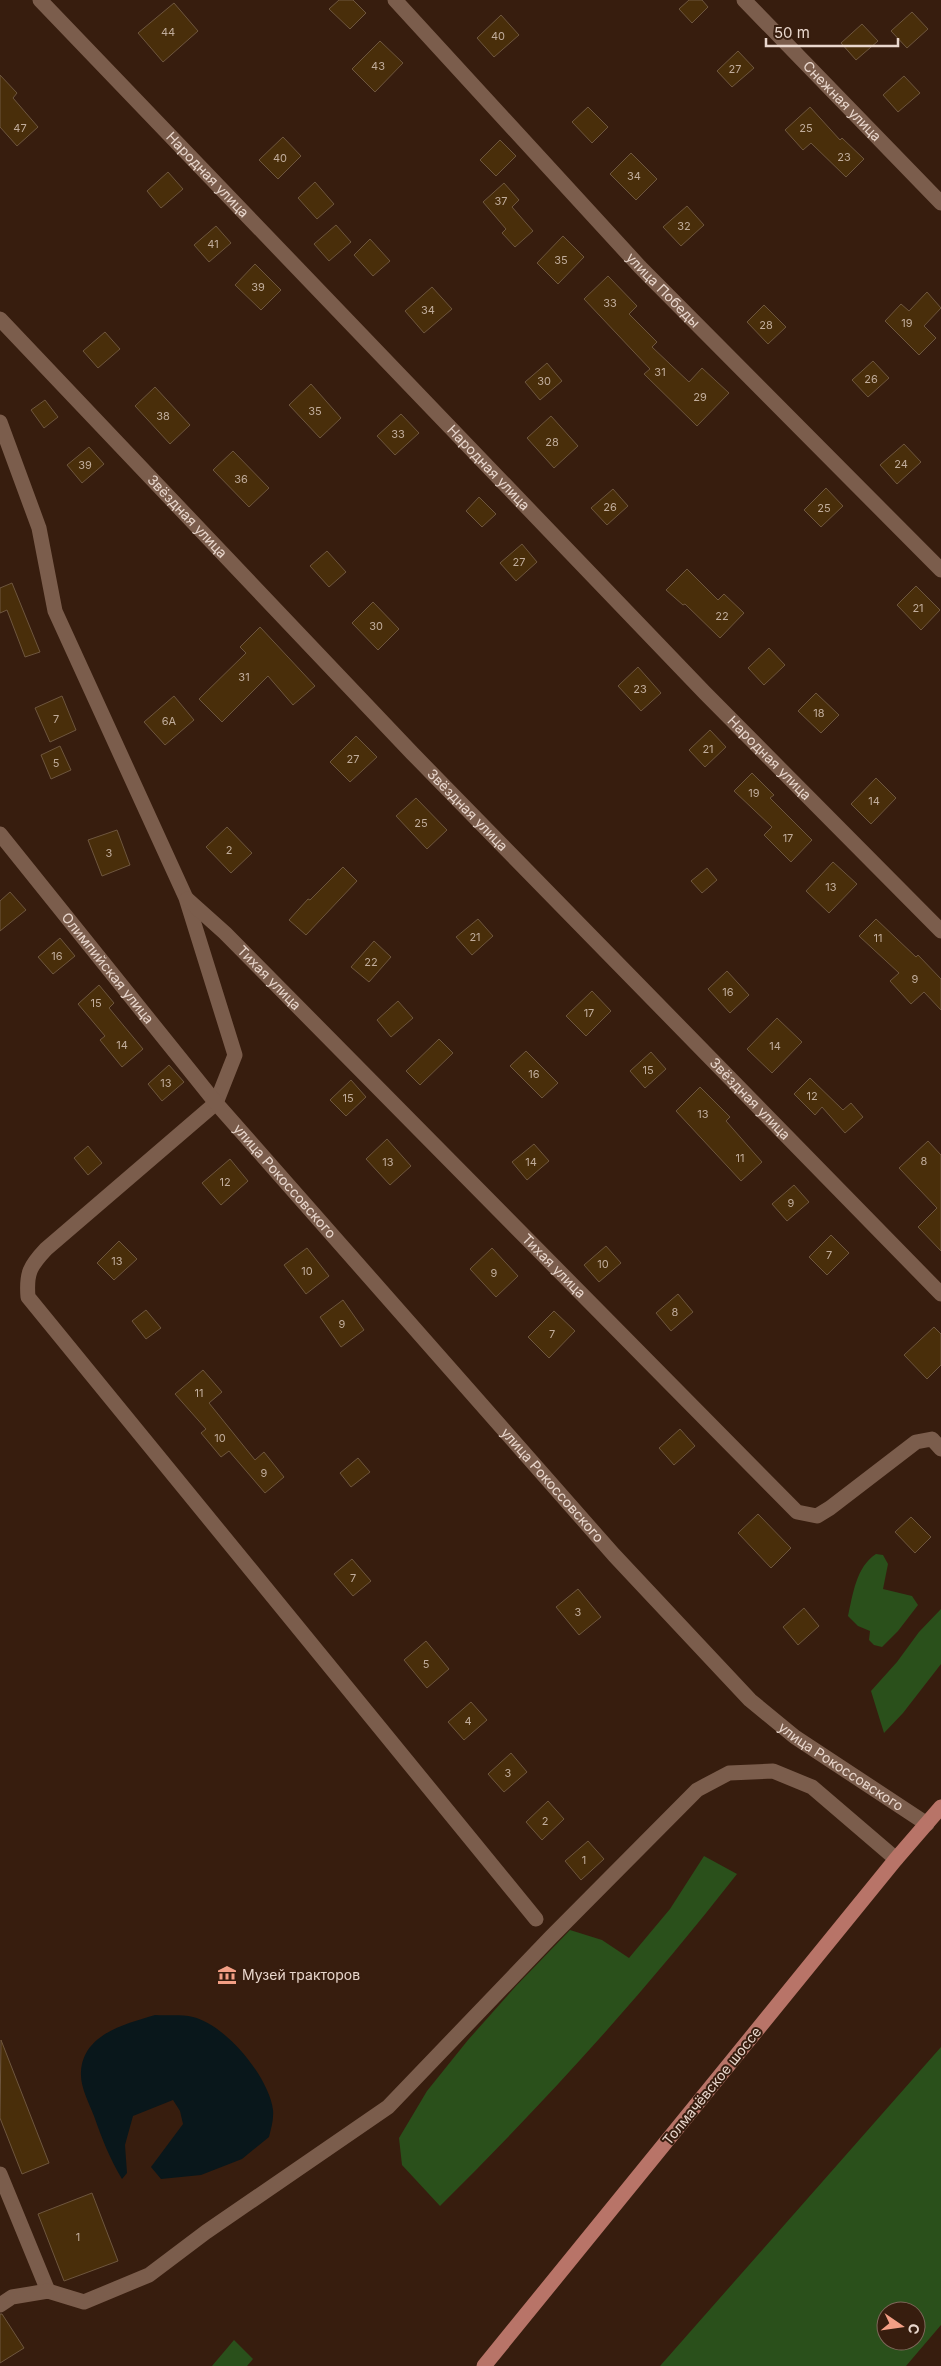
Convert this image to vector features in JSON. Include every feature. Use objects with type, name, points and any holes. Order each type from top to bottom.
[{"type":"main road","name":"Толмачёвское шоссе","points":[[484,2366],[896,1859],[941,1807]]},
{"type":"street","name":"Народная улица","points":[[40,0],[705,693],[941,931]]},
{"type":"street","name":"улица Победы","points":[[395,0],[640,267],[941,570]]},
{"type":"street","name":"Снежная улица","points":[[744,0],[941,202]]},
{"type":"street","name":"Звёздная улица","points":[[0,319],[412,753],[941,1294]]},
{"type":"street","points":[[0,422],[39,528],[55,611],[186,898],[235,1055],[216,1103],[32,1263],[27,1281],[28,1296],[536,1919]]},
{"type":"street","name":"Олимпийская улица","points":[[0,834],[216,1103]]},
{"type":"street","name":"Тихая улица","points":[[186,898],[226,933],[797,1512],[816,1516],[830,1508],[916,1442],[932,1439],[941,1449]]},
{"type":"street","name":"улица Рокоссовского","points":[[216,1103],[594,1534],[750,1700],[795,1737],[927,1824]]},
{"type":"street","points":[[6,2301],[48,2292],[84,2302],[149,2275],[214,2226],[388,2108],[551,1937],[697,1790],[729,1773],[773,1771],[812,1787],[896,1859]]},
{"type":"street","points":[[0,2174],[48,2292]]},
{"type":"green space","points":[[876,1554],[883,1555],[888,1564],[883,1589],[912,1596],[918,1605],[898,1631],[882,1647],[874,1645],[869,1640],[870,1631],[858,1626],[848,1616],[856,1582],[869,1559]]},
{"type":"green space","points":[[941,1609],[941,1664],[903,1713],[884,1733],[871,1691],[897,1662],[919,1632]]},
{"type":"green space","points":[[704,1856],[737,1874],[631,2003],[557,2086],[440,2206],[402,2165],[399,2138],[427,2091],[468,2040],[516,1986],[570,1930],[602,1940],[629,1958],[670,1909]]},
{"type":"green space","points":[[941,2047],[941,2325],[926,2343],[926,2301],[876,2301],[876,2351],[919,2351],[906,2366],[660,2366]]},
{"type":"green space","points":[[234,2340],[253,2359],[247,2366],[212,2366]]},
{"type":"shaded area","points":[[155,2015],[188,2016],[206,2022],[232,2041],[255,2068],[270,2097],[273,2120],[269,2137],[242,2159],[201,2175],[161,2179],[151,2167],[183,2124],[180,2111],[173,2100],[133,2116],[125,2145],[127,2173],[122,2179],[106,2149],[83,2089],[81,2072],[89,2048],[97,2040],[119,2027]]},
{"type":"building","points":[[339,0],[353,0],[366,13],[350,29],[329,9]]},
{"type":"building","points":[[689,0],[702,0],[708,7],[692,23],[679,9]]},
{"type":"building","points":[[174,3],[198,31],[163,62],[138,33]]},
{"type":"building","points":[[912,12],[928,29],[907,48],[891,31]]},
{"type":"building","points":[[501,15],[519,35],[494,57],[477,38]]},
{"type":"building","points":[[862,24],[878,41],[856,60],[841,43]]},
{"type":"building","points":[[380,41],[403,63],[375,92],[352,69]]},
{"type":"building","points":[[738,51],[754,68],[732,87],[717,71]]},
{"type":"building","points":[[0,75],[17,93],[13,98],[38,127],[17,146],[0,127]]},
{"type":"building","points":[[904,76],[920,93],[898,112],[883,95]]},
{"type":"building","points":[[588,107],[608,127],[592,143],[572,122]]},
{"type":"building","points":[[810,107],[840,140],[842,138],[864,159],[846,177],[811,143],[803,150],[785,130]]},
{"type":"building","points":[[283,137],[301,156],[278,179],[259,160]]},
{"type":"building","points":[[500,140],[516,156],[496,176],[480,160]]},
{"type":"building","points":[[631,153],[657,179],[636,200],[610,174]]},
{"type":"building","points":[[168,172],[183,189],[161,208],[147,191]]},
{"type":"building","points":[[315,182],[334,204],[317,219],[298,198]]},
{"type":"building","points":[[504,183],[519,200],[512,207],[533,231],[515,247],[502,233],[506,229],[483,202]]},
{"type":"building","points":[[687,206],[704,225],[681,246],[663,227]]},
{"type":"building","points":[[336,225],[351,242],[329,261],[314,244]]},
{"type":"building","points":[[216,226],[231,243],[209,262],[194,245]]},
{"type":"building","points":[[563,236],[584,257],[558,284],[537,263]]},
{"type":"building","points":[[370,239],[390,261],[373,276],[354,255]]},
{"type":"building","points":[[255,264],[281,290],[261,310],[235,285]]},
{"type":"building","points":[[608,276],[637,306],[629,314],[657,342],[652,347],[689,382],[702,368],[729,393],[697,426],[644,374],[650,369],[584,299]]},
{"type":"building","points":[[432,287],[452,309],[424,333],[405,311]]},
{"type":"building","points":[[927,292],[941,308],[924,326],[936,338],[919,355],[885,321],[901,304],[909,311]]},
{"type":"building","points":[[764,305],[786,327],[768,344],[747,322]]},
{"type":"building","points":[[105,332],[120,349],[98,368],[83,351]]},
{"type":"building","points":[[873,361],[889,378],[868,397],[852,380]]},
{"type":"building","points":[[547,363],[562,381],[540,400],[525,382]]},
{"type":"building","points":[[311,384],[341,418],[320,438],[289,405]]},
{"type":"building","points":[[155,387],[190,425],[170,444],[135,406]]},
{"type":"building","points":[[45,400],[58,417],[44,428],[31,410]]},
{"type":"building","points":[[401,414],[419,433],[395,455],[377,436]]},
{"type":"building","points":[[551,416],[578,446],[554,468],[527,438]]},
{"type":"building","points":[[904,444],[921,462],[897,484],[880,465]]},
{"type":"building","points":[[89,447],[104,464],[82,483],[67,465]]},
{"type":"building","points":[[233,451],[269,488],[249,507],[213,470]]},
{"type":"building","points":[[826,488],[843,506],[821,527],[804,510]]},
{"type":"building","points":[[613,489],[628,506],[607,525],[591,508]]},
{"type":"building","points":[[479,497],[496,514],[482,527],[466,511]]},
{"type":"building","points":[[522,544],[537,562],[516,581],[500,563]]},
{"type":"building","points":[[327,551],[346,572],[329,587],[310,566]]},
{"type":"building","points":[[687,569],[718,600],[724,594],[744,613],[720,638],[685,604],[683,605],[666,590]]},
{"type":"building","points":[[12,583],[40,652],[25,657],[7,610],[0,613],[0,588]]},
{"type":"building","points":[[916,586],[940,610],[921,630],[897,605]]},
{"type":"building","points":[[373,602],[399,629],[378,650],[352,623]]},
{"type":"building","points":[[260,627],[315,686],[293,705],[268,676],[222,722],[199,699],[246,653],[240,647]]},
{"type":"building","points":[[769,648],[785,665],[764,685],[748,668]]},
{"type":"building","points":[[638,667],[661,693],[641,711],[618,686]]},
{"type":"building","points":[[816,693],[839,715],[821,733],[798,711]]},
{"type":"building","points":[[62,696],[76,730],[50,742],[35,708]]},
{"type":"building","points":[[174,696],[194,720],[165,745],[144,722]]},
{"type":"building","points":[[710,730],[726,747],[705,767],[689,750]]},
{"type":"building","points":[[356,736],[377,757],[350,782],[330,762]]},
{"type":"building","points":[[60,746],[71,770],[51,779],[41,755]]},
{"type":"building","points":[[752,773],[774,795],[770,798],[812,840],[791,862],[764,835],[772,827],[734,791]]},
{"type":"building","points":[[876,778],[896,798],[871,824],[851,804]]},
{"type":"building","points":[[416,798],[447,830],[427,849],[396,816]]},
{"type":"building","points":[[227,827],[252,853],[231,873],[206,847]]},
{"type":"building","points":[[117,830],[130,865],[102,876],[88,840]]},
{"type":"building","points":[[833,862],[857,884],[829,913],[806,891]]},
{"type":"building","points":[[343,867],[357,881],[306,935],[289,920],[308,899],[310,900]]},
{"type":"building","points":[[707,868],[717,880],[702,893],[691,881]]},
{"type":"building","points":[[10,892],[26,910],[0,931],[0,901]]},
{"type":"building","points":[[478,919],[493,936],[472,955],[456,937]]},
{"type":"building","points":[[876,919],[916,957],[918,955],[941,979],[941,1010],[924,992],[911,1004],[890,981],[899,973],[859,936]]},
{"type":"building","points":[[60,938],[75,956],[53,974],[38,957]]},
{"type":"building","points":[[374,941],[391,957],[369,982],[351,967]]},
{"type":"building","points":[[727,971],[749,995],[730,1013],[708,989]]},
{"type":"building","points":[[99,985],[114,1003],[109,1008],[143,1049],[122,1067],[100,1040],[105,1036],[78,1004]]},
{"type":"building","points":[[592,991],[611,1011],[586,1036],[566,1016]]},
{"type":"building","points":[[398,1001],[413,1018],[391,1037],[377,1020]]},
{"type":"building","points":[[777,1018],[802,1042],[772,1073],[747,1049]]},
{"type":"building","points":[[439,1039],[453,1053],[420,1085],[406,1071]]},
{"type":"building","points":[[526,1051],[558,1083],[542,1098],[510,1066]]},
{"type":"building","points":[[651,1052],[666,1069],[645,1088],[630,1071]]},
{"type":"building","points":[[169,1065],[184,1082],[162,1101],[148,1084]]},
{"type":"building","points":[[810,1078],[843,1110],[851,1103],[863,1117],[845,1133],[822,1107],[815,1115],[794,1094]]},
{"type":"building","points":[[351,1080],[366,1097],[346,1116],[330,1100]]},
{"type":"building","points":[[700,1087],[730,1117],[726,1121],[762,1162],[741,1181],[676,1111]]},
{"type":"building","points":[[387,1139],[411,1166],[390,1185],[366,1159]]},
{"type":"building","points":[[928,1141],[941,1155],[941,1251],[918,1227],[937,1208],[899,1168]]},
{"type":"building","points":[[534,1144],[549,1161],[527,1180],[512,1162]]},
{"type":"building","points":[[88,1146],[102,1163],[88,1175],[74,1158]]},
{"type":"building","points":[[230,1159],[248,1181],[221,1205],[202,1183]]},
{"type":"building","points":[[794,1185],[809,1202],[787,1221],[772,1204]]},
{"type":"building","points":[[831,1235],[849,1253],[827,1275],[809,1257]]},
{"type":"building","points":[[119,1241],[137,1259],[114,1280],[97,1263]]},
{"type":"building","points":[[606,1246],[621,1263],[599,1282],[584,1265]]},
{"type":"building","points":[[307,1248],[329,1276],[306,1294],[284,1265]]},
{"type":"building","points":[[492,1248],[518,1276],[496,1297],[470,1269]]},
{"type":"building","points":[[678,1294],[693,1312],[671,1331],[656,1313]]},
{"type":"building","points":[[343,1300],[364,1330],[341,1347],[320,1317]]},
{"type":"building","points":[[146,1310],[161,1328],[146,1339],[132,1321]]},
{"type":"building","points":[[554,1311],[575,1331],[549,1358],[528,1337]]},
{"type":"building","points":[[934,1327],[941,1334],[941,1365],[927,1379],[904,1355]]},
{"type":"building","points":[[203,1370],[222,1392],[209,1403],[255,1460],[264,1452],[284,1477],[265,1493],[229,1451],[221,1457],[201,1433],[206,1429],[175,1394]]},
{"type":"building","points":[[680,1429],[695,1446],[674,1465],[659,1448]]},
{"type":"building","points":[[358,1458],[370,1472],[351,1487],[340,1473]]},
{"type":"building","points":[[758,1514],[791,1548],[771,1568],[738,1533]]},
{"type":"building","points":[[911,1517],[931,1537],[915,1553],[895,1532]]},
{"type":"building","points":[[352,1559],[371,1581],[353,1596],[334,1574]]},
{"type":"building","points":[[578,1589],[601,1617],[579,1635],[556,1607]]},
{"type":"building","points":[[804,1608],[819,1626],[798,1645],[783,1627]]},
{"type":"building","points":[[426,1641],[449,1669],[427,1688],[404,1660]]},
{"type":"building","points":[[471,1702],[487,1720],[464,1740],[448,1722]]},
{"type":"building","points":[[511,1753],[527,1772],[504,1792],[488,1774]]},
{"type":"building","points":[[548,1801],[564,1819],[542,1840],[526,1822]]},
{"type":"building","points":[[588,1841],[604,1859],[581,1880],[565,1861]]},
{"type":"building","points":[[1,2040],[49,2163],[22,2174],[0,2118]]},
{"type":"building","points":[[92,2193],[118,2261],[64,2281],[38,2214]]},
{"type":"building","points":[[0,2314],[2,2314],[24,2348],[0,2363]]},
{"type":"place","name":"Музей тракторов","points":[[227,1975]]}]
